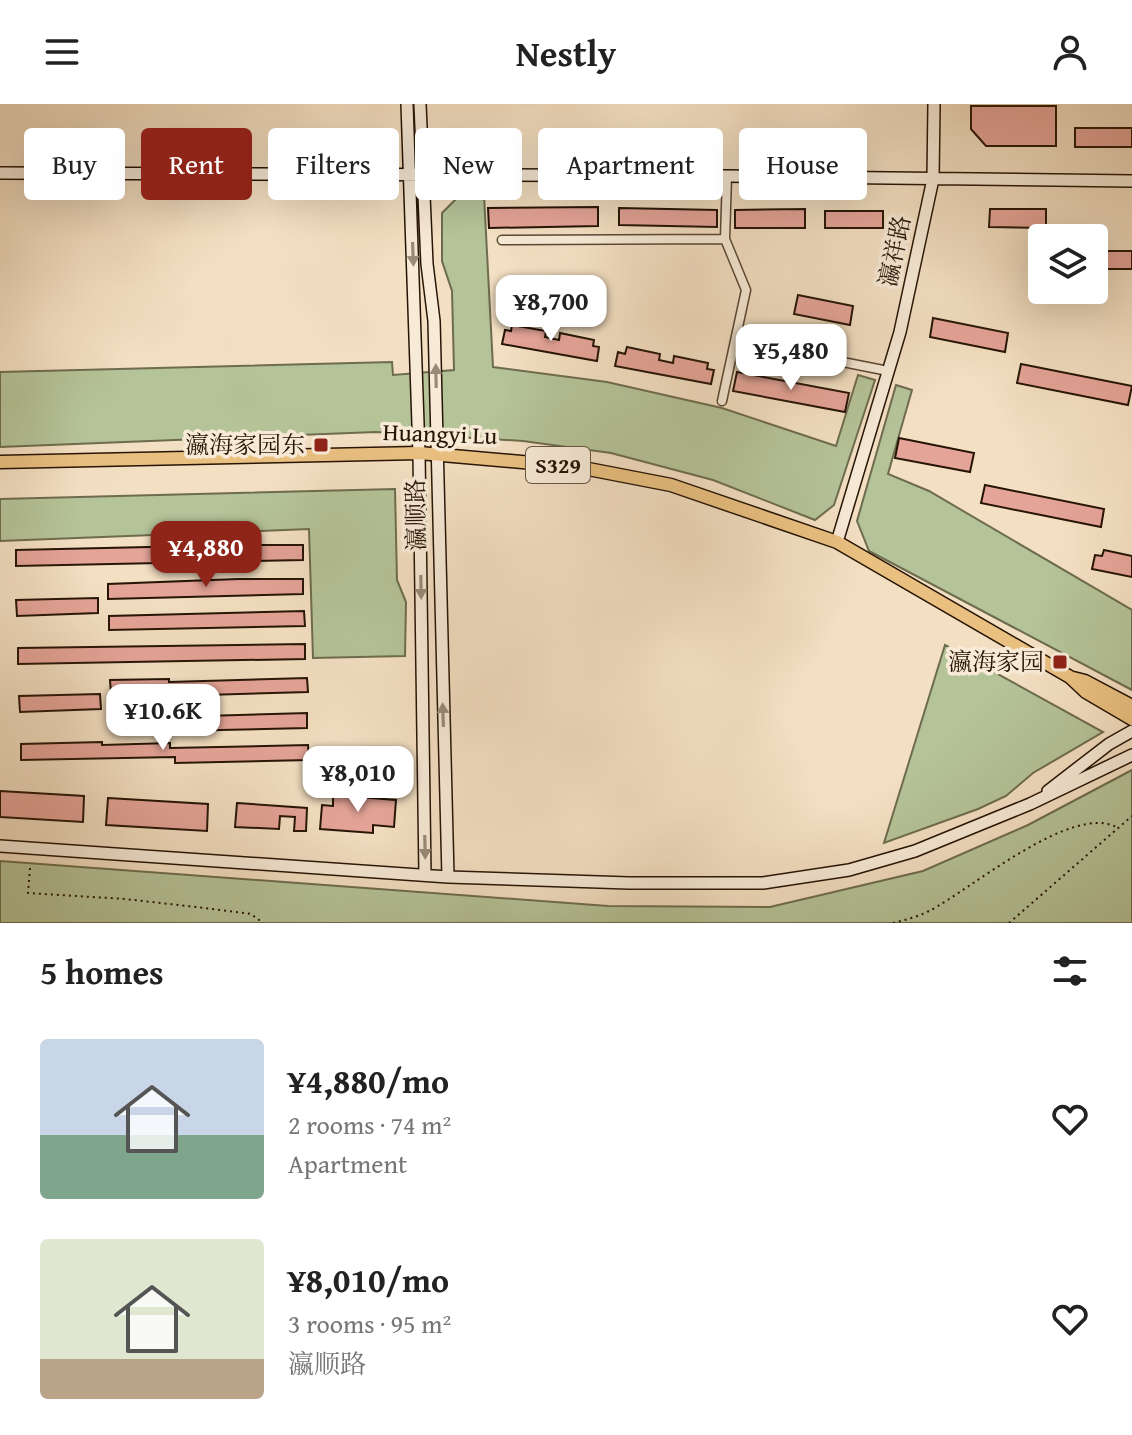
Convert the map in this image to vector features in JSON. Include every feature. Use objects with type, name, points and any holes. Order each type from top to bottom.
[{"type":"main road","name":"Huangyi Lu","points":[[0,462],[437,453],[578,467],[671,485],[837,542],[1070,677],[1086,692],[1132,719]]},
{"type":"main road","name":"Huangyi Lu","points":[[1070,677],[1085,681],[1132,706]]},
{"type":"street","name":"瀛顺路","points":[[407,104],[415,162]]},
{"type":"street","name":"瀛顺路","points":[[419,128],[420,104]]},
{"type":"street","name":"瀛祥路","points":[[837,542],[900,332],[933,179],[934,104]]},
{"type":"street","points":[[0,173],[415,176]]},
{"type":"street","points":[[522,176],[1132,181]]},
{"type":"street","points":[[722,401],[746,290],[725,239],[727,176]]},
{"type":"street","name":"瀛顺路","points":[[417,200],[425,875]]},
{"type":"street","name":"瀛顺路","points":[[420,200],[434,321],[448,877]]},
{"type":"street","points":[[502,240],[725,239]]},
{"type":"street","points":[[737,341],[888,371]]},
{"type":"street","points":[[1030,804],[1109,744],[1132,731]]},
{"type":"street","points":[[0,846],[448,877],[629,883],[763,883],[849,870],[915,851],[1030,804],[1132,755]]},
{"type":"path","points":[[1009,923],[1132,816]]},
{"type":"path","points":[[893,923],[929,911],[1003,862],[1065,831],[1096,822],[1110,823],[1118,828]]},
{"type":"path","points":[[30,868],[28,893],[125,899],[237,912],[251,914],[263,923]]},
{"type":"green space","points":[[455,200],[484,200],[493,367],[607,382],[722,408],[836,446],[858,375],[875,380],[834,505],[815,520],[713,480],[611,453],[523,441],[376,432],[0,447],[0,372],[392,362],[393,375],[454,370],[452,291],[442,261],[442,213]]},
{"type":"green space","points":[[896,385],[912,390],[888,474],[929,491],[1132,610],[1132,690],[869,551],[857,521]]},
{"type":"green space","points":[[395,489],[397,580],[406,602],[405,656],[313,658],[309,529],[0,541],[0,499]]},
{"type":"green space","points":[[945,645],[1103,732],[1033,773],[1006,796],[884,843]]},
{"type":"green space","points":[[1132,770],[1132,923],[0,923],[0,861],[608,906],[770,907],[923,871],[1028,825]]},
{"type":"building","points":[[971,106],[1056,106],[1056,146],[986,146],[971,129]]},
{"type":"building","points":[[1075,128],[1132,128],[1132,147],[1075,147]]},
{"type":"building","points":[[598,207],[598,226],[489,228],[488,208]]},
{"type":"building","points":[[619,208],[717,210],[717,227],[619,225]]},
{"type":"building","points":[[805,209],[805,228],[735,228],[735,210]]},
{"type":"building","points":[[990,209],[1046,209],[1046,224],[1028,224],[1028,228],[989,227]]},
{"type":"building","points":[[825,211],[883,211],[883,228],[825,228]]},
{"type":"building","points":[[1108,251],[1132,251],[1132,269],[1108,269]]},
{"type":"building","points":[[798,295],[853,306],[850,325],[794,314]]},
{"type":"building","points":[[933,318],[1008,333],[1005,352],[930,337]]},
{"type":"building","points":[[512,325],[546,331],[545,337],[559,340],[560,333],[594,340],[593,346],[599,347],[597,361],[502,344],[505,330],[511,331]]},
{"type":"building","points":[[627,347],[660,354],[659,360],[673,363],[674,356],[708,363],[707,369],[714,370],[711,384],[615,366],[618,352],[625,354]]},
{"type":"building","points":[[1021,364],[1132,386],[1128,405],[1017,383]]},
{"type":"building","points":[[737,372],[849,393],[845,412],[733,391]]},
{"type":"building","points":[[899,438],[974,453],[970,472],[895,458]]},
{"type":"building","points":[[985,485],[1104,509],[1101,527],[981,503]]},
{"type":"building","points":[[303,545],[303,560],[16,566],[16,550]]},
{"type":"building","points":[[1104,550],[1132,556],[1132,577],[1092,569],[1095,555],[1102,556]]},
{"type":"building","points":[[303,579],[303,594],[108,599],[108,584]]},
{"type":"building","points":[[98,598],[98,613],[17,616],[16,600]]},
{"type":"building","points":[[304,611],[305,626],[109,630],[109,616]]},
{"type":"building","points":[[305,644],[305,659],[18,664],[18,648]]},
{"type":"building","points":[[307,678],[308,692],[173,696],[173,693],[111,694],[110,680],[169,679],[169,682]]},
{"type":"building","points":[[100,694],[101,709],[20,712],[19,696]]},
{"type":"building","points":[[170,711],[170,717],[307,713],[307,728],[173,731],[173,725],[112,726],[112,712]]},
{"type":"building","points":[[102,742],[102,745],[170,743],[170,748],[308,745],[309,760],[175,763],[175,757],[21,760],[21,744]]},
{"type":"building","points":[[0,791],[84,796],[83,822],[0,817]]},
{"type":"building","points":[[333,795],[396,800],[394,827],[373,825],[373,833],[320,829],[322,805],[333,806]]},
{"type":"building","points":[[108,798],[208,804],[207,831],[106,825]]},
{"type":"building","points":[[237,803],[307,808],[306,831],[294,831],[295,817],[280,816],[279,829],[235,827]]},
{"type":"place","name":"瀛海家园东","points":[[321,445]]},
{"type":"place","name":"瀛海家园","points":[[1060,662]]}]
